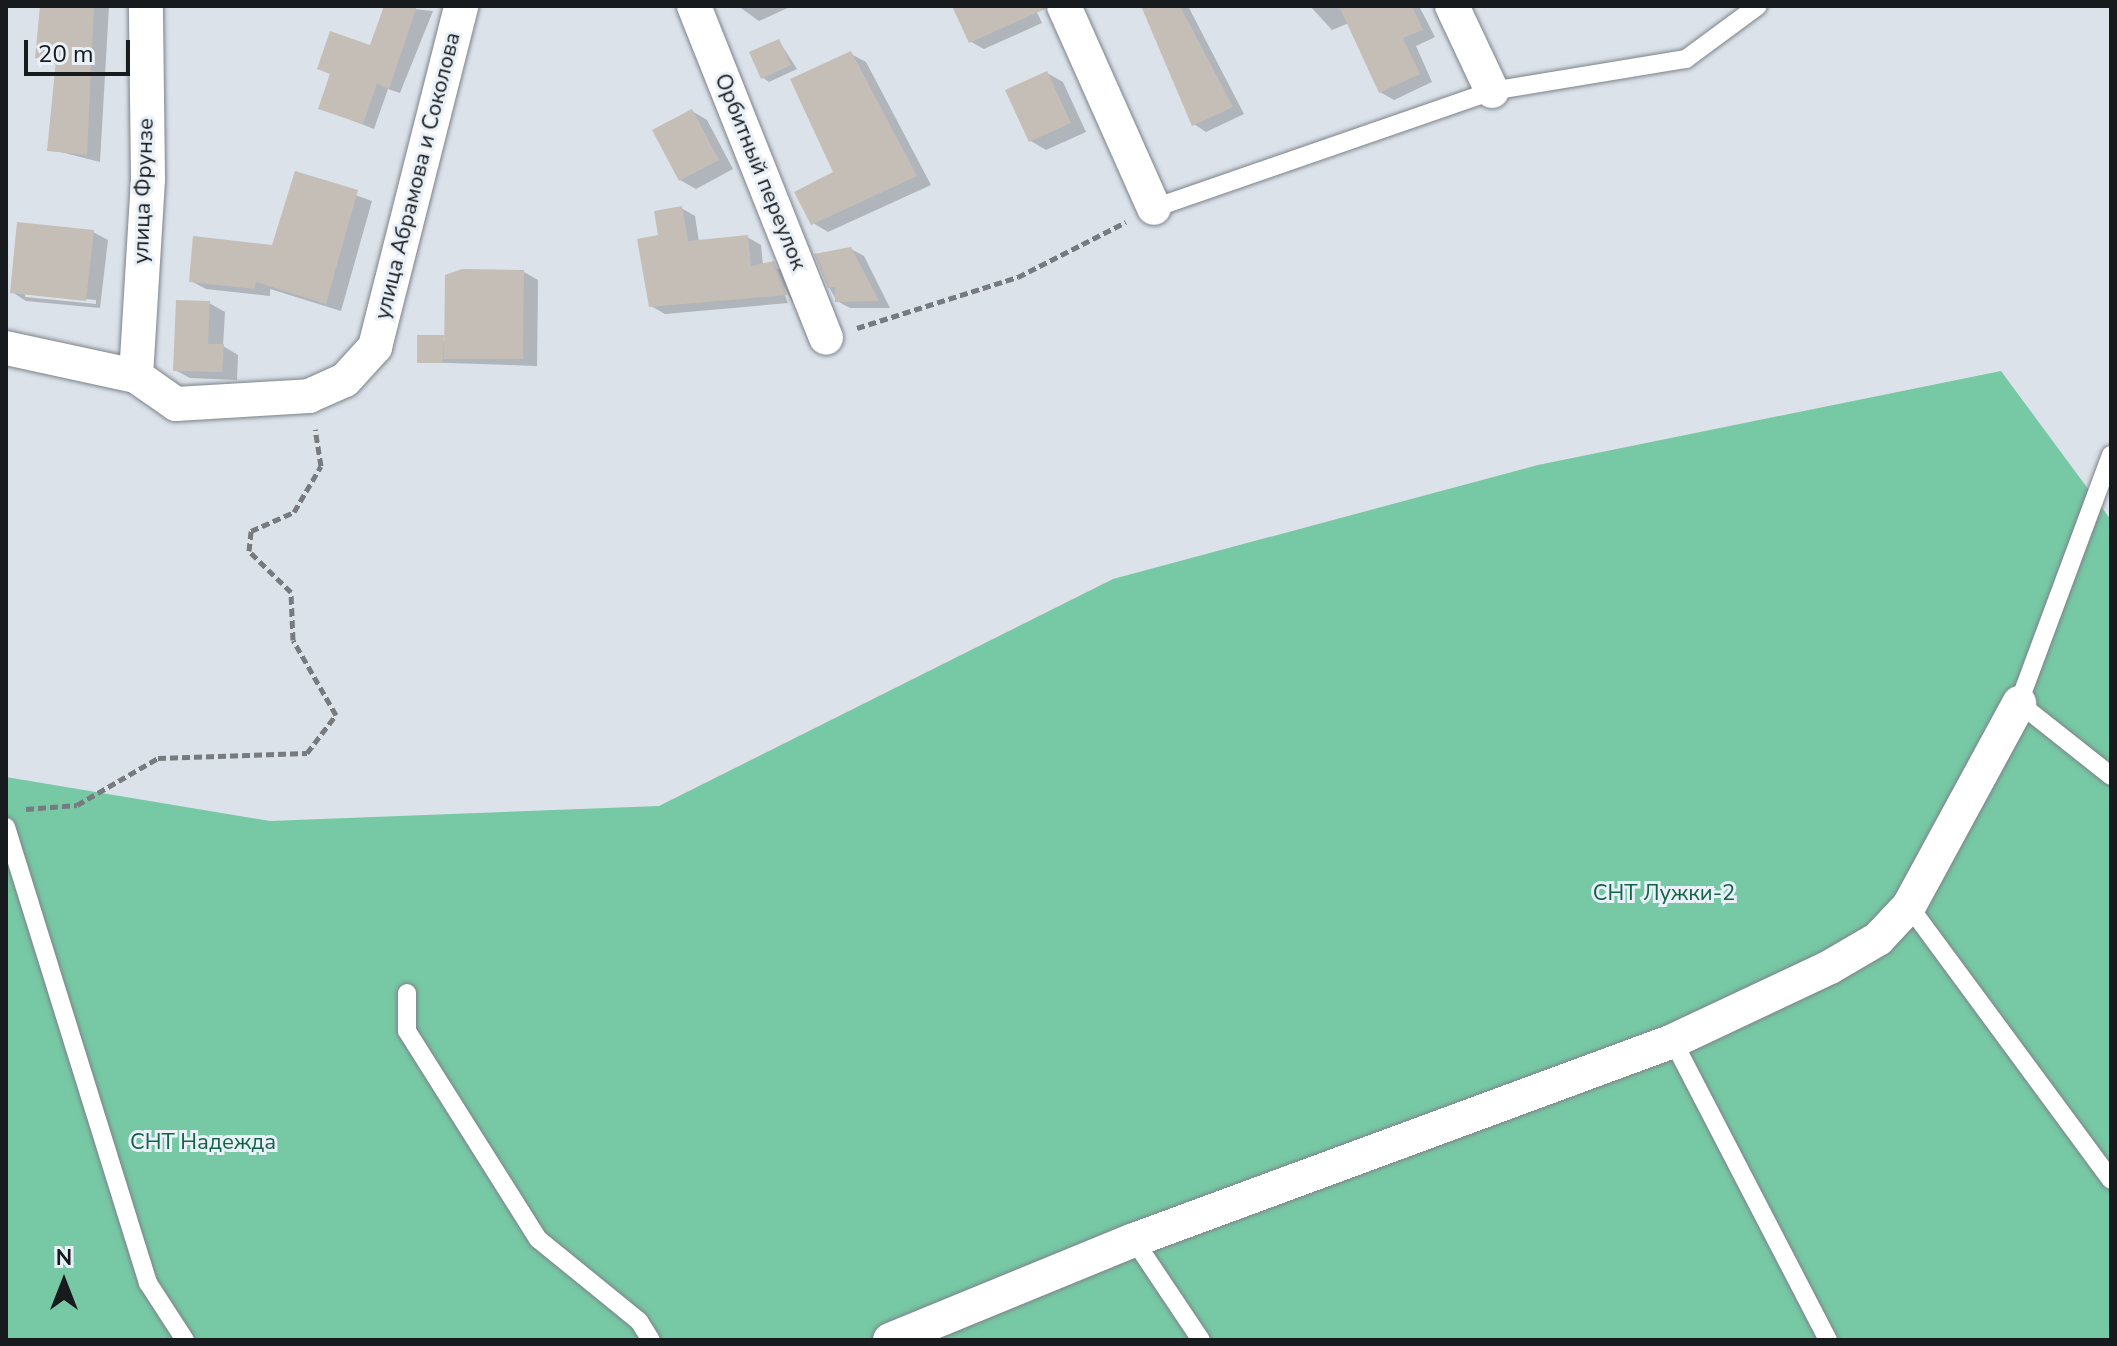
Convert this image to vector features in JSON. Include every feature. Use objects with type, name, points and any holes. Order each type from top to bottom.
[{"type":"street","name":"улица Фрунзе","points":[[136,376],[148,178],[146,6]]},
{"type":"street","name":"улица Абрамова и Соколова","points":[[309,396],[345,380],[375,347],[461,6]]},
{"type":"street","name":"Орбитный переулок","points":[[694,6],[826,338]]},
{"type":"street","points":[[1064,6],[1154,208]]},
{"type":"street","points":[[1452,6],[1492,91]]},
{"type":"street","points":[[6,348],[136,376],[176,404],[309,396]]},
{"type":"street","points":[[890,1340],[1134,1240],[1673,1041],[1830,967],[1878,939],[1909,906],[2019,703]]},
{"type":"lane","points":[[1154,208],[1492,91],[1686,59],[1758,6]]},
{"type":"lane","points":[[2111,455],[2019,703],[2111,776]]},
{"type":"lane","points":[[6,827],[148,1283],[185,1340]]},
{"type":"lane","points":[[1909,906],[2111,1180]]},
{"type":"lane","points":[[407,993],[407,1031],[538,1239],[639,1321],[651,1340]]},
{"type":"lane","points":[[1673,1041],[1828,1340]]},
{"type":"lane","points":[[1134,1240],[1201,1340]]},
{"type":"path","points":[[826,338],[1018,277],[1154,208]]},
{"type":"path","points":[[20,809],[77,805],[158,758],[307,753],[336,715],[293,640],[291,592],[249,551],[251,531],[294,512],[321,466],[309,396]]},
{"type":"green space","name":"СНТ Лужки-2","points":[[2001,371],[2111,520],[2111,1340],[6,1340],[6,777],[270,821],[659,806],[1113,579],[1538,465]]},
{"type":"building","points":[[40,6],[94,6],[87,155],[47,151],[56,60],[35,58]]},
{"type":"building","points":[[384,6],[417,6],[389,89],[377,84],[363,124],[318,109],[330,74],[317,69],[330,31],[370,45]]},
{"type":"building","points":[[952,6],[1044,6],[1045,9],[969,43]]},
{"type":"building","points":[[1141,6],[1180,6],[1233,107],[1192,126]]},
{"type":"building","points":[[1339,6],[1412,6],[1423,30],[1403,38],[1420,74],[1379,93]]},
{"type":"building","points":[[779,39],[791,65],[761,79],[749,52]]},
{"type":"building","points":[[851,51],[917,176],[811,225],[794,192],[833,172],[790,79]]},
{"type":"building","points":[[1047,71],[1071,123],[1029,142],[1005,90]]},
{"type":"building","points":[[692,109],[719,160],[679,181],[652,130]]},
{"type":"building","points":[[295,171],[358,190],[326,304],[256,282],[255,289],[189,282],[193,236],[272,245]]},
{"type":"building","points":[[682,206],[688,241],[748,235],[751,266],[774,261],[787,295],[649,307],[637,239],[658,235],[654,211]]},
{"type":"building","points":[[17,222],[94,230],[86,301],[10,293]]},
{"type":"building","points":[[851,247],[879,301],[835,302],[835,287],[828,288],[814,254]]},
{"type":"building","points":[[462,269],[524,270],[523,359],[444,359],[445,275]]},
{"type":"building","points":[[176,300],[210,301],[208,344],[224,344],[222,372],[173,371]]},
{"type":"building","points":[[417,335],[444,335],[443,363],[417,363]]},
{"type":"park label","name":"СНТ Надежда","points":[[203,1143]]}]
